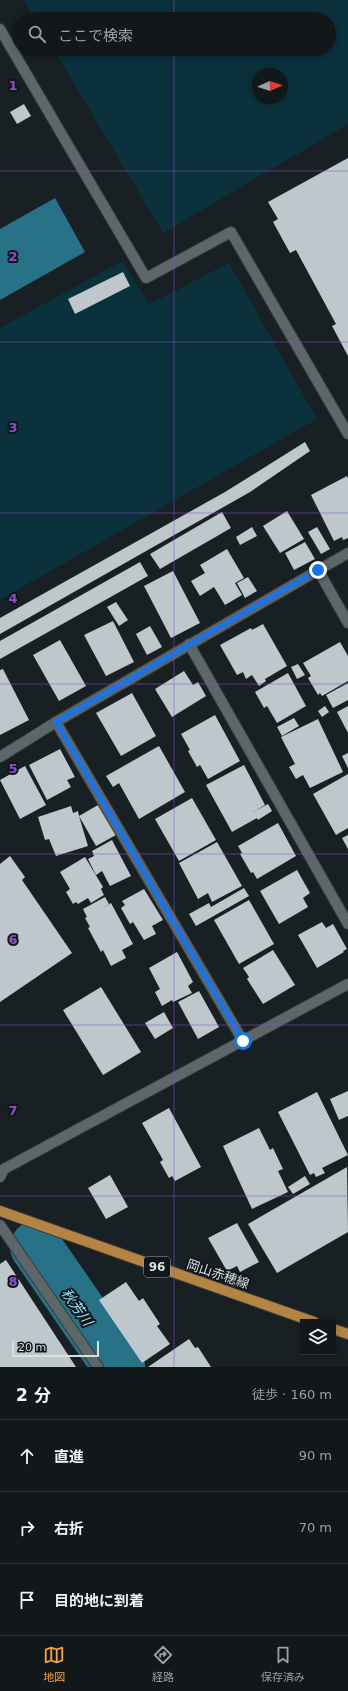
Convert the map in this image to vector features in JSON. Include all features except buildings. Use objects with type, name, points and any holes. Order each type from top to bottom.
[{"type":"main road","name":"岡山赤穂線","points":[[0,1211],[306,1319]]},
{"type":"main road","points":[[336,1330],[348,1334]]},
{"type":"street","points":[[0,29],[12,49]]},
{"type":"street","points":[[16,56],[146,278],[231,232],[348,434]]},
{"type":"street","points":[[0,757],[56,722],[189,644],[348,553]]},
{"type":"street","points":[[318,570],[348,623]]},
{"type":"street","points":[[189,644],[348,924]]},
{"type":"street","points":[[56,722],[243,1041]]},
{"type":"street","points":[[0,1177],[4,1169],[348,984]]},
{"type":"street","points":[[0,1225],[98,1367]]},
{"type":"shaded area","points":[[24,0],[348,0],[348,124],[163,233],[57,56],[336,56],[336,12],[31,12]]},
{"type":"shaded area","points":[[122,261],[149,304],[229,263],[317,419],[0,600],[0,328]]},
{"type":"water","points":[[55,198],[85,252],[0,300],[0,229]]},
{"type":"waterway","name":"秋芳川","points":[[36,1247],[119,1367]]},
{"type":"route","points":[[243,1041],[56,722],[318,570]]}]
